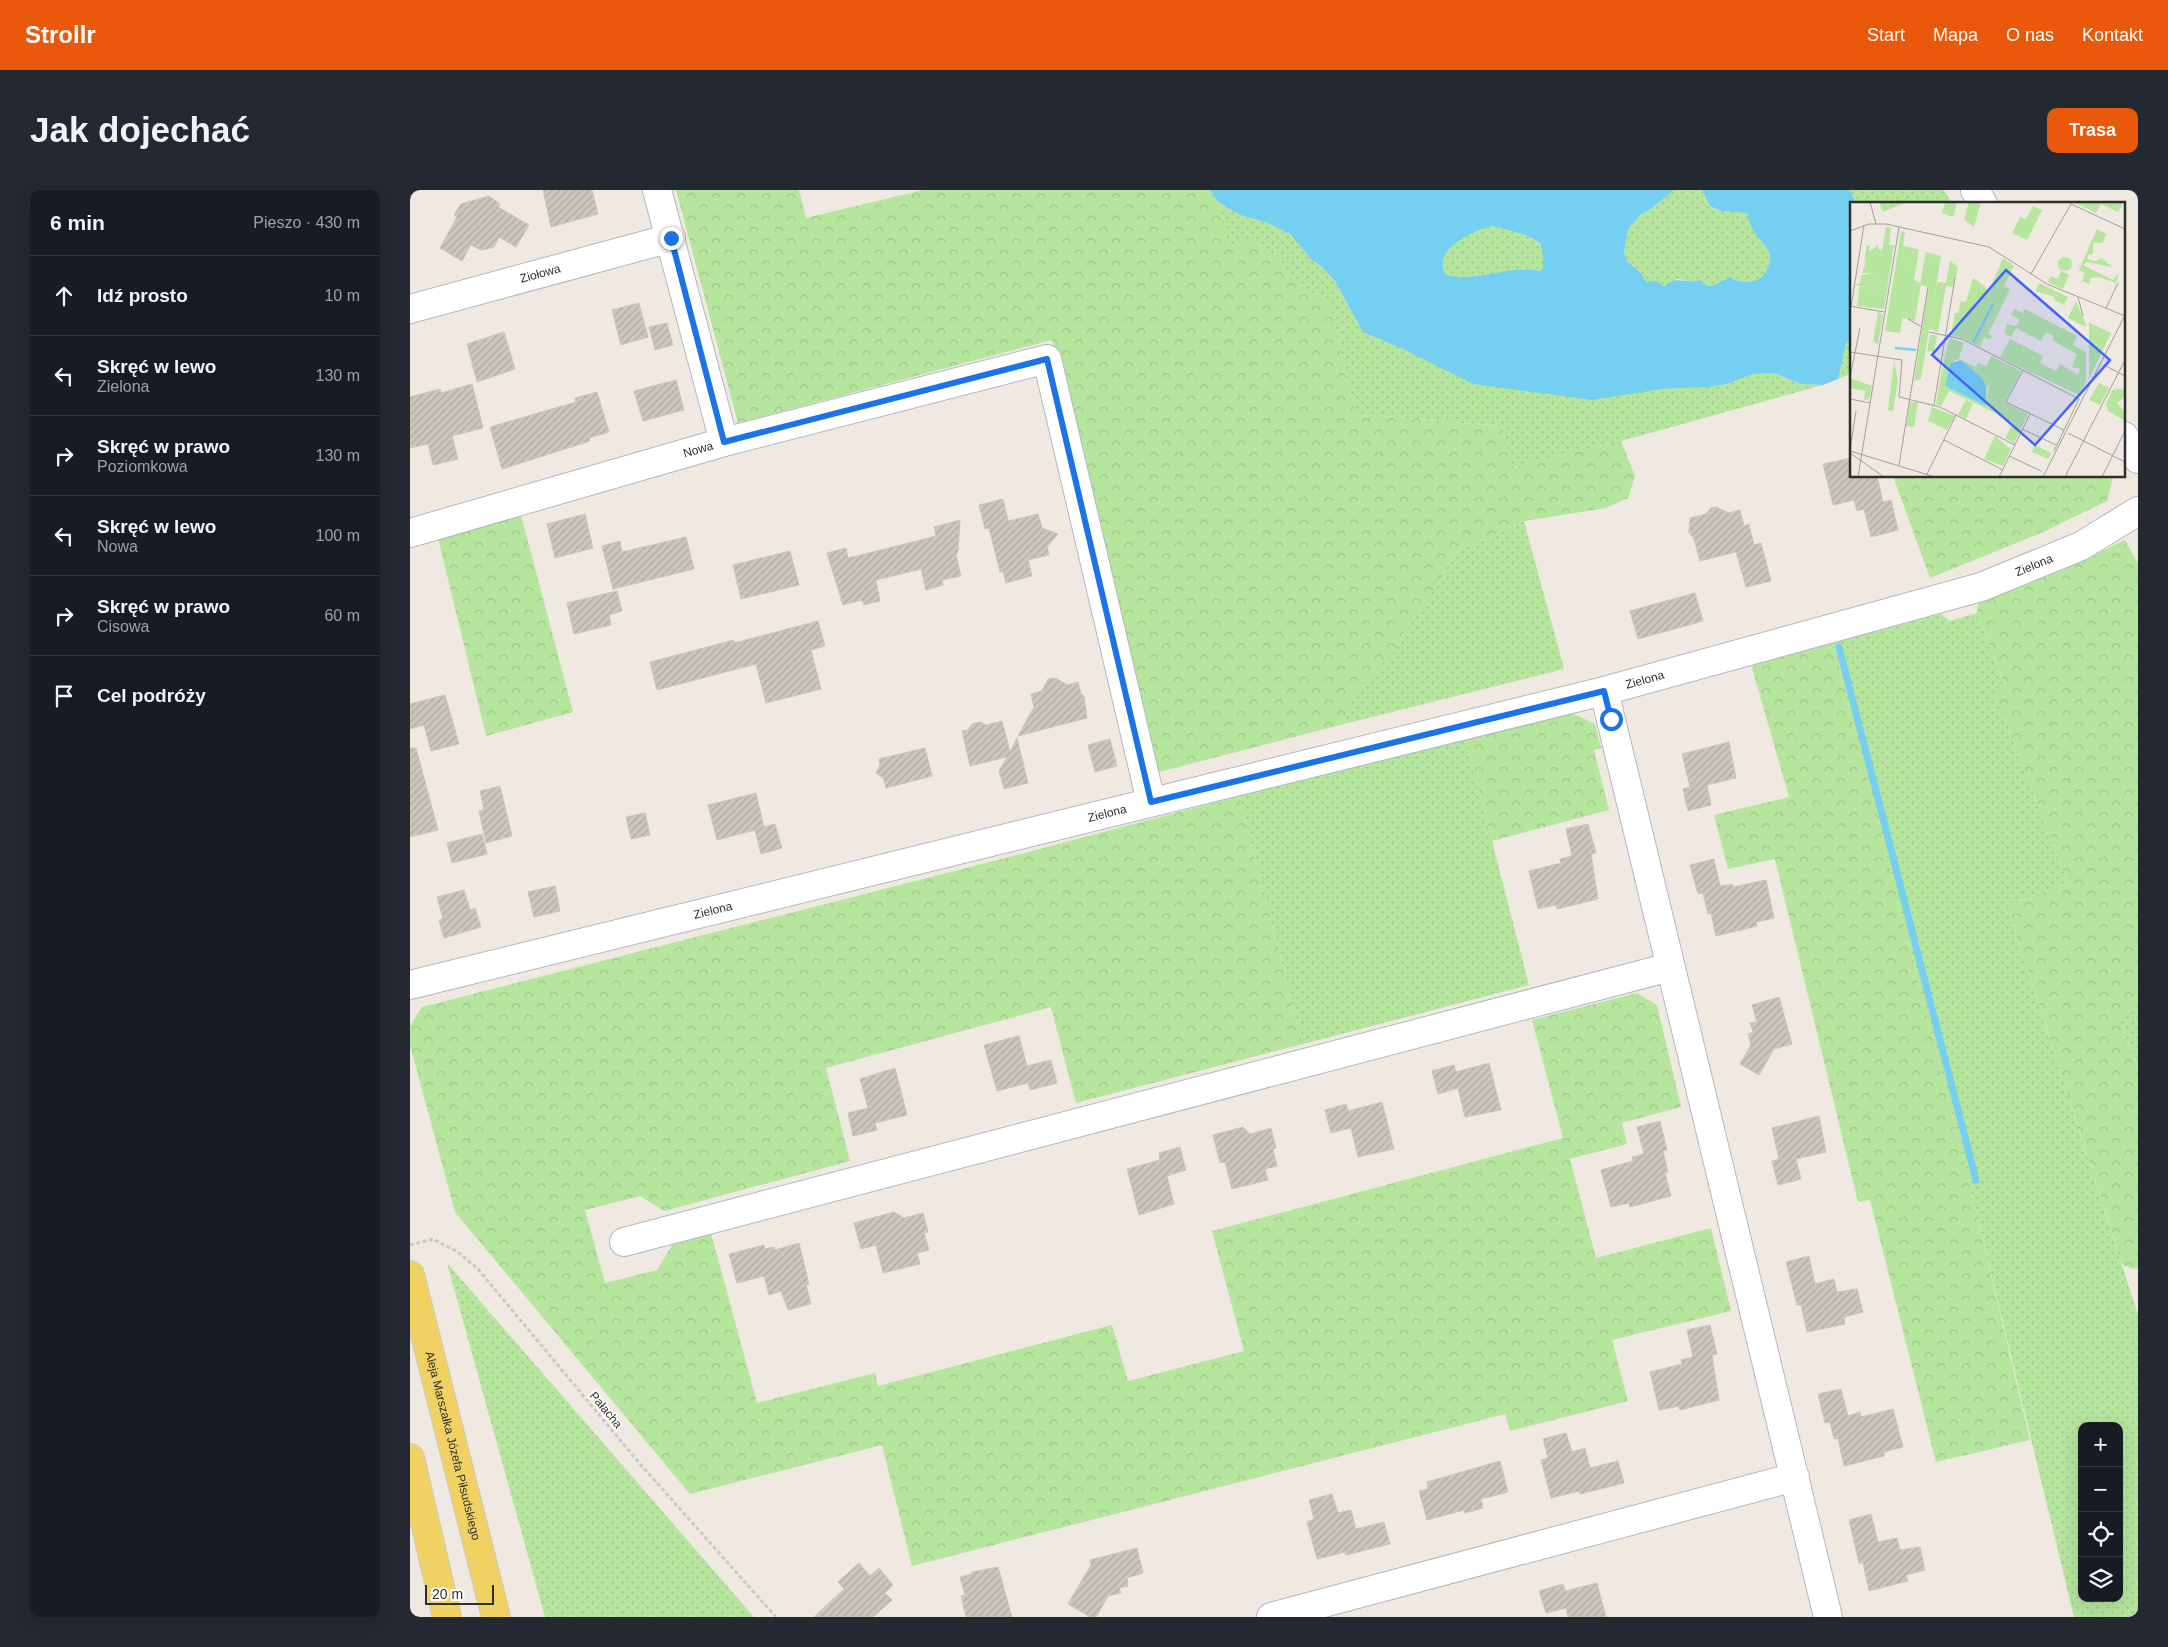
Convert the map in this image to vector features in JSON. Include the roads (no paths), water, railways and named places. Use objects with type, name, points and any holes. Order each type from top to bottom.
[{"type":"main road","name":"Aleja Marszałka Józefa Piłsudskiego","points":[[410,1274],[496,1617]]},
{"type":"main road","points":[[410,1458],[417,1519],[447,1617]]},
{"type":"street","points":[[657,190],[724,442]]},
{"type":"street","points":[[1975,190],[1982,202]]},
{"type":"street","name":"Ziołowa","points":[[410,309],[671,238]]},
{"type":"street","name":"Nowa","points":[[410,533],[724,442],[1047,359],[1151,802]]},
{"type":"street","points":[[2126,439],[2138,459]]},
{"type":"street","name":"Zielona","points":[[410,985],[1604,691],[1981,587],[2081,546],[2138,510]]},
{"type":"street","points":[[1604,691],[1828,1617]]},
{"type":"street","points":[[624,1242],[1670,967]]},
{"type":"street","points":[[1271,1617],[1795,1477]]},
{"type":"water","points":[[1210,190],[1674,190],[1651,209],[1640,215],[1628,229],[1624,252],[1627,261],[1641,273],[1646,282],[1657,281],[1664,287],[1668,283],[1677,280],[1700,280],[1707,286],[1714,285],[1730,277],[1742,282],[1758,279],[1766,271],[1770,258],[1767,249],[1753,230],[1747,213],[1721,211],[1710,206],[1702,190],[1850,190],[1855,202],[1850,202],[1850,340],[1846,344],[1838,379],[1823,385],[1801,384],[1774,373],[1753,374],[1727,384],[1709,387],[1662,389],[1592,400],[1473,384],[1405,350],[1363,332],[1335,281],[1311,259],[1290,234],[1268,223],[1240,215],[1218,202]],"holes":[[[1493,226],[1523,235],[1540,243],[1543,255],[1543,269],[1539,271],[1516,270],[1469,277],[1446,275],[1443,266],[1444,257],[1456,243],[1475,232]]]},
{"type":"waterway","points":[[1839,647],[1976,1180]]}]
